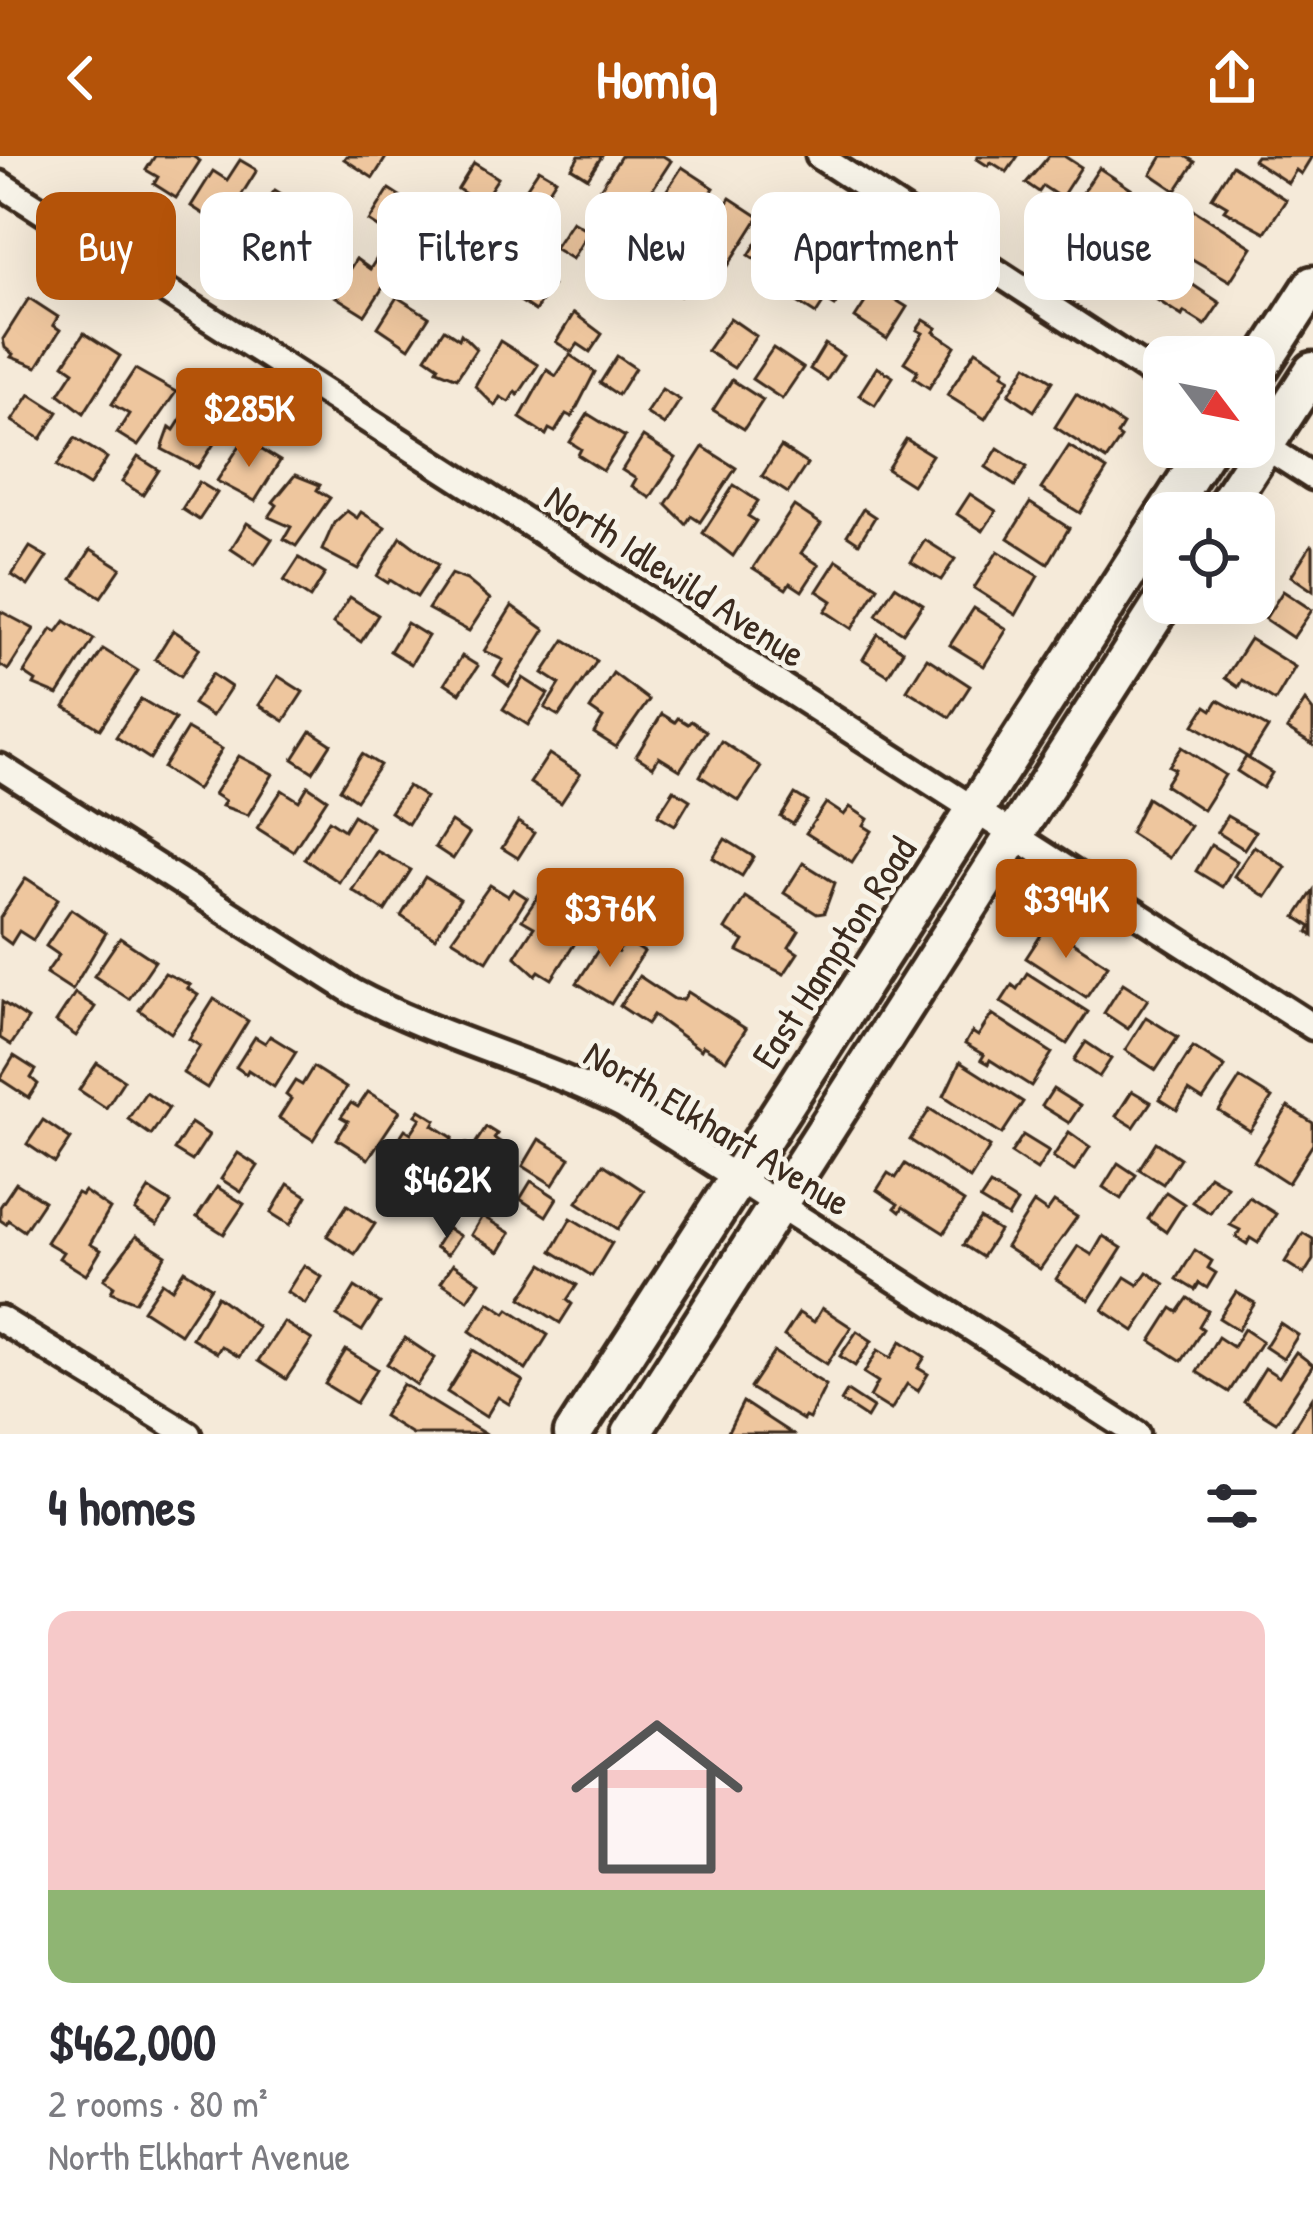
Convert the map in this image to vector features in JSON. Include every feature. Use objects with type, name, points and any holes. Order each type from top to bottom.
[{"type":"main road","points":[[1275,344],[1313,285]]},
{"type":"main road","points":[[1275,421],[1313,370]]},
{"type":"main road","name":"East Hampton Road","points":[[573,1434],[1143,548]]},
{"type":"main road","points":[[632,1434],[1149,624]]},
{"type":"street","points":[[819,156],[1143,367]]},
{"type":"street","name":"North Idlewild Avenue","points":[[0,184],[1313,1028]]},
{"type":"street","points":[[1275,452],[1313,477]]},
{"type":"street","name":"North Elkhart Avenue","points":[[0,766],[353,992],[404,1019],[560,1074],[623,1105],[1137,1434]]},
{"type":"street","points":[[0,1319],[188,1434]]},
{"type":"building","points":[[155,156],[192,156],[200,161],[176,198],[176,192],[154,184],[158,177],[146,170]]},
{"type":"building","points":[[346,156],[387,156],[373,178]]},
{"type":"building","points":[[579,156],[602,156],[588,178],[572,168]]},
{"type":"building","points":[[621,156],[663,156],[671,161],[651,192],[598,192]]},
{"type":"building","points":[[978,156],[1018,156],[1007,172],[991,162],[988,166]]},
{"type":"building","points":[[1049,156],[1064,156],[1081,167],[1065,192],[1043,186],[1039,192],[1026,183]]},
{"type":"building","points":[[1162,156],[1185,156],[1195,162],[1176,191],[1151,174]]},
{"type":"building","points":[[1256,156],[1312,156],[1301,174],[1296,170],[1288,183],[1253,160]]},
{"type":"building","points":[[240,160],[257,170],[243,192],[200,192],[200,212],[191,206],[213,171],[227,180]]},
{"type":"building","points":[[474,163],[498,178],[489,192],[458,189]]},
{"type":"building","points":[[1232,165],[1286,200],[1265,232],[1224,210],[1227,206],[1212,197]]},
{"type":"building","points":[[682,167],[714,188],[711,192],[666,192]]},
{"type":"building","points":[[1099,168],[1131,189],[1129,192],[1083,192]]},
{"type":"building","points":[[539,169],[556,179],[548,192],[524,192]]},
{"type":"building","points":[[730,198],[751,212],[751,230],[728,266],[727,265]]},
{"type":"building","points":[[1194,210],[1252,247],[1230,281],[1194,260]]},
{"type":"building","points":[[572,221],[585,229],[572,259],[561,252],[561,238]]},
{"type":"building","points":[[377,258],[377,297],[365,315],[341,300],[353,300],[356,259],[370,269]]},
{"type":"building","points":[[1194,286],[1220,303],[1205,325],[1184,312],[1182,316],[1157,300],[1194,300]]},
{"type":"building","points":[[29,298],[58,317],[53,325],[60,330],[37,367],[11,357],[3,339]]},
{"type":"building","points":[[395,300],[429,317],[409,348],[378,327]]},
{"type":"building","points":[[521,300],[542,300],[535,311]]},
{"type":"building","points":[[794,300],[825,300],[816,314]]},
{"type":"building","points":[[867,300],[896,300],[907,307],[887,339],[855,318]]},
{"type":"building","points":[[574,313],[602,334],[590,352],[578,344],[572,352],[556,342]]},
{"type":"building","points":[[730,318],[756,336],[734,368],[707,351]]},
{"type":"building","points":[[924,320],[955,346],[929,388],[914,378],[918,371],[904,362],[923,333],[917,330]]},
{"type":"building","points":[[444,329],[459,339],[461,334],[476,349],[457,378],[437,370],[439,366],[426,357]]},
{"type":"building","points":[[84,333],[120,356],[84,413],[59,394],[74,371],[64,364]]},
{"type":"building","points":[[500,341],[538,365],[518,395],[515,392],[509,402],[500,397],[495,406],[475,386]]},
{"type":"building","points":[[825,344],[843,356],[827,380],[810,369]]},
{"type":"building","points":[[773,348],[803,368],[782,399],[752,379]]},
{"type":"building","points":[[976,350],[1005,369],[1003,374],[1010,378],[985,419],[947,395]]},
{"type":"building","points":[[570,355],[595,372],[572,417],[566,414],[555,432],[549,429],[546,435],[520,418],[547,370],[556,376]]},
{"type":"building","points":[[617,356],[635,368],[618,395],[600,383]]},
{"type":"building","points":[[1027,365],[1053,381],[1034,411],[1009,394]]},
{"type":"building","points":[[877,367],[893,377],[875,405],[859,395]]},
{"type":"building","points":[[135,369],[176,392],[138,446],[117,433],[129,414],[112,404]]},
{"type":"building","points":[[732,380],[763,400],[744,429],[713,410]]},
{"type":"building","points":[[662,389],[680,400],[664,425],[646,413]]},
{"type":"building","points":[[30,394],[58,412],[41,439],[12,421]]},
{"type":"building","points":[[1076,394],[1123,425],[1117,435],[1121,438],[1106,460],[1055,427]]},
{"type":"building","points":[[188,408],[214,418],[211,422],[223,430],[198,468],[162,449],[170,427],[174,430]]},
{"type":"building","points":[[588,414],[625,437],[603,471],[578,455],[581,449],[570,442]]},
{"type":"building","points":[[643,437],[676,458],[650,498],[632,486],[636,479],[622,470]]},
{"type":"building","points":[[75,438],[107,458],[89,486],[57,466]]},
{"type":"building","points":[[244,439],[280,461],[255,501],[217,481]]},
{"type":"building","points":[[906,439],[932,455],[912,485],[887,469]]},
{"type":"building","points":[[1069,446],[1107,470],[1080,513],[1041,489]]},
{"type":"building","points":[[703,447],[736,468],[700,522],[691,516],[686,524],[666,504]]},
{"type":"building","points":[[781,447],[807,464],[788,493],[762,476]]},
{"type":"building","points":[[998,448],[1027,467],[1015,486],[986,467]]},
{"type":"building","points":[[138,457],[159,470],[143,495],[122,482]]},
{"type":"building","points":[[295,475],[320,485],[317,490],[330,498],[296,546],[284,539],[291,527],[269,517],[277,505],[273,502]]},
{"type":"building","points":[[199,482],[217,493],[199,520],[182,509]]},
{"type":"building","points":[[734,485],[758,501],[748,516],[756,521],[733,556],[703,533]]},
{"type":"building","points":[[970,494],[996,511],[983,531],[957,514]]},
{"type":"building","points":[[1030,503],[1069,528],[1048,564],[1008,538]]},
{"type":"building","points":[[794,506],[821,524],[801,553],[819,565],[802,591],[790,583],[786,589],[753,568]]},
{"type":"building","points":[[863,509],[875,517],[859,543],[847,535]]},
{"type":"building","points":[[347,511],[357,518],[361,512],[385,527],[358,569],[322,550],[334,523]]},
{"type":"building","points":[[247,523],[272,539],[255,565],[231,549]]},
{"type":"building","points":[[401,537],[438,565],[417,597],[377,576]]},
{"type":"building","points":[[925,540],[955,559],[941,580],[911,562]]},
{"type":"building","points":[[30,547],[47,557],[28,586],[12,575]]},
{"type":"building","points":[[1313,547],[1313,591],[1291,576]]},
{"type":"building","points":[[91,549],[121,568],[101,597],[72,579]]},
{"type":"building","points":[[998,551],[1038,576],[1016,615],[974,588]]},
{"type":"building","points":[[299,558],[325,574],[310,598],[284,581]]},
{"type":"building","points":[[837,560],[878,587],[852,629],[825,611],[832,601],[817,591]]},
{"type":"building","points":[[451,574],[490,599],[469,631],[428,609]]},
{"type":"building","points":[[895,586],[923,604],[903,633],[876,615]]},
{"type":"building","points":[[1283,591],[1312,610],[1293,638],[1272,624],[1275,603]]},
{"type":"building","points":[[350,597],[378,615],[361,642],[333,623]]},
{"type":"building","points":[[512,606],[545,630],[509,686],[494,675],[503,660],[484,651]]},
{"type":"building","points":[[974,608],[1007,629],[984,666],[950,645]]},
{"type":"building","points":[[0,611],[34,629],[8,670],[0,665]]},
{"type":"building","points":[[65,621],[94,639],[58,695],[34,685],[36,681],[24,673],[52,629],[57,632]]},
{"type":"building","points":[[407,623],[428,636],[411,664],[390,651]]},
{"type":"building","points":[[173,630],[200,648],[181,676],[155,659]]},
{"type":"building","points":[[878,634],[903,651],[888,675],[863,659]]},
{"type":"building","points":[[1250,639],[1295,667],[1275,701],[1242,680],[1238,687],[1225,678]]},
{"type":"building","points":[[565,640],[597,661],[559,716],[545,708],[560,684],[543,673]]},
{"type":"building","points":[[103,649],[138,671],[100,729],[65,707]]},
{"type":"building","points":[[462,656],[478,666],[460,693],[445,683]]},
{"type":"building","points":[[927,658],[970,686],[950,717],[907,690]]},
{"type":"building","points":[[613,673],[649,700],[616,747],[594,733],[603,718],[590,709]]},
{"type":"building","points":[[212,674],[231,687],[212,716],[193,704]]},
{"type":"building","points":[[278,676],[303,692],[284,721],[259,705]]},
{"type":"building","points":[[523,678],[548,694],[528,725],[503,709]]},
{"type":"building","points":[[141,699],[175,719],[150,759],[116,737]]},
{"type":"building","points":[[1218,700],[1268,728],[1249,758],[1194,725],[1206,706],[1212,710]]},
{"type":"building","points":[[1305,701],[1313,711],[1313,745],[1287,729]]},
{"type":"building","points":[[662,714],[675,722],[678,718],[691,721],[706,731],[680,770],[659,757],[653,767],[636,756]]},
{"type":"building","points":[[187,729],[222,749],[197,790],[163,768]]},
{"type":"building","points":[[311,731],[331,744],[313,772],[293,759]]},
{"type":"building","points":[[721,741],[761,767],[739,801],[700,776]]},
{"type":"building","points":[[1182,747],[1225,775],[1203,810],[1165,785],[1175,769],[1169,766]]},
{"type":"building","points":[[362,754],[380,765],[356,800],[340,789]]},
{"type":"building","points":[[549,754],[580,774],[561,803],[530,783]]},
{"type":"building","points":[[239,756],[273,774],[248,815],[222,806],[225,801],[214,794]]},
{"type":"building","points":[[1246,757],[1272,773],[1263,788],[1237,771]]},
{"type":"building","points":[[308,786],[327,799],[293,851],[257,828],[282,790],[299,801]]},
{"type":"building","points":[[408,786],[425,797],[408,824],[390,812]]},
{"type":"building","points":[[674,790],[690,800],[675,825],[658,815]]},
{"type":"building","points":[[795,794],[808,802],[793,824],[781,817]]},
{"type":"building","points":[[1147,798],[1190,826],[1169,858],[1130,833]]},
{"type":"building","points":[[826,803],[844,815],[850,807],[868,819],[864,826],[872,831],[852,862],[806,833]]},
{"type":"building","points":[[353,815],[372,827],[339,882],[304,859],[329,820],[344,830]]},
{"type":"building","points":[[1227,816],[1255,832],[1244,849],[1217,832]]},
{"type":"building","points":[[451,822],[469,834],[453,859],[435,847]]},
{"type":"building","points":[[518,822],[534,833],[518,858],[502,848]]},
{"type":"building","points":[[725,839],[754,857],[742,876],[713,858]]},
{"type":"building","points":[[1211,845],[1237,861],[1222,887],[1196,871]]},
{"type":"building","points":[[1254,846],[1286,867],[1266,897],[1234,876]]},
{"type":"building","points":[[377,851],[411,870],[385,911],[352,890]]},
{"type":"building","points":[[803,863],[835,883],[824,913],[817,914],[784,893]]},
{"type":"building","points":[[425,877],[460,899],[435,938],[401,916]]},
{"type":"building","points":[[26,878],[58,899],[33,940],[19,931],[11,944],[0,936],[0,918]]},
{"type":"building","points":[[490,885],[508,896],[513,889],[527,898],[487,961],[452,939]]},
{"type":"building","points":[[619,888],[636,899],[618,926],[601,916]]},
{"type":"building","points":[[1313,891],[1313,936],[1308,932],[1311,927],[1296,917]]},
{"type":"building","points":[[541,892],[575,915],[564,931],[577,940],[552,979],[539,971],[536,975],[515,956],[534,927],[522,920]]},
{"type":"building","points":[[745,897],[799,931],[789,947],[798,953],[784,974],[738,951],[744,941],[725,929]]},
{"type":"building","points":[[71,909],[106,933],[72,990],[46,973],[59,955],[46,946]]},
{"type":"building","points":[[1042,925],[1071,935],[1068,939],[1108,965],[1086,997],[1026,958]]},
{"type":"building","points":[[120,938],[155,961],[129,999],[94,976]]},
{"type":"building","points":[[625,940],[644,952],[611,1004],[577,983],[603,942],[618,952]]},
{"type":"building","points":[[165,973],[190,985],[187,988],[198,995],[171,1033],[139,1010]]},
{"type":"building","points":[[1027,973],[1088,1012],[1067,1044],[1001,1002]]},
{"type":"building","points":[[639,976],[674,999],[683,1000],[688,992],[746,1029],[726,1060],[703,1046],[701,1050],[653,1015],[647,1024],[620,1006]]},
{"type":"building","points":[[1123,983],[1148,999],[1128,1029],[1104,1013]]},
{"type":"building","points":[[75,993],[95,1007],[76,1036],[56,1022]]},
{"type":"building","points":[[214,999],[248,1021],[207,1088],[183,1073],[200,1046],[189,1039]]},
{"type":"building","points":[[2,1002],[28,1019],[11,1045],[0,1038]]},
{"type":"building","points":[[992,1014],[1052,1053],[1031,1086],[990,1060],[988,1064],[981,1060],[984,1055],[965,1044],[972,1032],[978,1036]]},
{"type":"building","points":[[1146,1017],[1178,1037],[1156,1070],[1125,1050]]},
{"type":"building","points":[[270,1036],[296,1052],[274,1087],[236,1067],[255,1037],[265,1043]]},
{"type":"building","points":[[1086,1042],[1111,1059],[1099,1077],[1074,1060]]},
{"type":"building","points":[[1193,1047],[1225,1067],[1203,1100],[1189,1091],[1177,1110],[1160,1099]]},
{"type":"building","points":[[14,1056],[36,1070],[31,1078],[38,1084],[29,1098],[0,1079]]},
{"type":"building","points":[[960,1062],[1023,1102],[1002,1134],[944,1096]]},
{"type":"building","points":[[97,1063],[124,1080],[106,1108],[79,1090]]},
{"type":"building","points":[[313,1067],[346,1088],[313,1140],[279,1118],[295,1081],[302,1085]]},
{"type":"building","points":[[1240,1078],[1272,1098],[1250,1131],[1219,1111]]},
{"type":"building","points":[[1053,1089],[1080,1106],[1069,1123],[1042,1106]]},
{"type":"building","points":[[1132,1091],[1151,1102],[1134,1127],[1116,1116]]},
{"type":"building","points":[[146,1092],[169,1108],[151,1135],[128,1119]]},
{"type":"building","points":[[368,1092],[400,1111],[368,1159],[337,1139],[348,1121],[341,1117],[351,1103],[358,1107]]},
{"type":"building","points":[[1288,1107],[1313,1123],[1313,1144],[1288,1183],[1254,1161]]},
{"type":"building","points":[[930,1109],[990,1147],[970,1179],[910,1140]]},
{"type":"building","points":[[420,1110],[453,1138],[422,1186],[390,1166],[402,1148],[396,1143],[405,1129],[411,1133],[421,1118],[416,1115]]},
{"type":"building","points":[[43,1120],[71,1139],[55,1163],[27,1144]]},
{"type":"building","points":[[191,1123],[209,1135],[192,1161],[174,1150]]},
{"type":"building","points":[[486,1127],[514,1151],[472,1216],[452,1203],[462,1189],[451,1182],[464,1162],[457,1157],[466,1143],[473,1147]]},
{"type":"building","points":[[1069,1132],[1090,1147],[1074,1171],[1053,1157]]},
{"type":"building","points":[[1023,1135],[1049,1151],[1037,1170],[1011,1153]]},
{"type":"building","points":[[539,1139],[570,1158],[553,1185],[523,1166]]},
{"type":"building","points":[[1156,1142],[1180,1158],[1163,1184],[1139,1169]]},
{"type":"building","points":[[238,1153],[258,1166],[241,1192],[221,1179]]},
{"type":"building","points":[[1118,1163],[1136,1175],[1121,1199],[1103,1187]]},
{"type":"building","points":[[603,1164],[644,1191],[618,1229],[577,1202]]},
{"type":"building","points":[[905,1164],[964,1202],[944,1233],[903,1207],[900,1212],[895,1208],[898,1204],[877,1190],[888,1173],[896,1178]]},
{"type":"building","points":[[1209,1175],[1227,1186],[1210,1213],[1192,1202]]},
{"type":"building","points":[[531,1181],[557,1198],[546,1216],[520,1199]]},
{"type":"building","points":[[16,1183],[44,1201],[24,1231],[0,1220],[0,1207]]},
{"type":"building","points":[[288,1184],[307,1196],[290,1225],[271,1213]]},
{"type":"building","points":[[990,1185],[1017,1202],[1008,1217],[980,1200]]},
{"type":"building","points":[[217,1187],[244,1204],[224,1234],[197,1217]]},
{"type":"building","points":[[149,1189],[171,1203],[157,1225],[135,1211]]},
{"type":"building","points":[[84,1191],[110,1209],[90,1244],[101,1250],[86,1275],[59,1258],[63,1252],[46,1242],[77,1193]]},
{"type":"building","points":[[1166,1192],[1184,1204],[1166,1232],[1148,1219]]},
{"type":"building","points":[[1249,1197],[1276,1214],[1258,1243],[1250,1238],[1247,1244],[1236,1237],[1240,1230],[1230,1225]]},
{"type":"building","points":[[1054,1202],[1077,1217],[1040,1269],[1006,1247],[1034,1203],[1047,1212]]},
{"type":"building","points":[[347,1205],[375,1224],[355,1254],[327,1236]]},
{"type":"building","points":[[482,1216],[510,1233],[499,1252],[471,1235]]},
{"type":"building","points":[[571,1218],[612,1243],[592,1276],[552,1251]]},
{"type":"building","points":[[980,1219],[999,1231],[982,1257],[963,1245]]},
{"type":"building","points":[[447,1228],[460,1236],[447,1255],[435,1247]]},
{"type":"building","points":[[1303,1233],[1313,1239],[1313,1260],[1304,1274],[1285,1262]]},
{"type":"building","points":[[136,1236],[166,1255],[135,1302],[111,1292],[114,1286],[104,1279]]},
{"type":"building","points":[[1103,1236],[1122,1248],[1089,1300],[1056,1279],[1078,1246],[1092,1255]]},
{"type":"building","points":[[1195,1250],[1212,1261],[1208,1268],[1216,1273],[1207,1288],[1199,1283],[1195,1290],[1177,1279]]},
{"type":"building","points":[[453,1264],[480,1282],[468,1300],[441,1282]]},
{"type":"building","points":[[543,1264],[577,1285],[560,1323],[521,1298]]},
{"type":"building","points":[[304,1265],[322,1277],[305,1304],[287,1292]]},
{"type":"building","points":[[184,1270],[211,1287],[180,1334],[143,1310],[162,1282],[172,1289]]},
{"type":"building","points":[[1147,1272],[1165,1284],[1134,1331],[1103,1310],[1125,1277],[1138,1285]]},
{"type":"building","points":[[355,1287],[380,1303],[362,1331],[337,1316]]},
{"type":"building","points":[[1236,1292],[1255,1303],[1238,1330],[1219,1318]]},
{"type":"building","points":[[217,1296],[258,1327],[239,1357],[221,1346],[217,1353],[192,1338]]},
{"type":"building","points":[[1188,1298],[1208,1311],[1199,1326],[1203,1329],[1182,1361],[1151,1341],[1172,1308],[1178,1312]]},
{"type":"building","points":[[489,1302],[506,1313],[509,1309],[548,1335],[526,1370],[470,1331]]},
{"type":"building","points":[[822,1308],[851,1327],[827,1364],[784,1336],[799,1313],[814,1322]]},
{"type":"building","points":[[284,1322],[312,1340],[286,1379],[258,1361]]},
{"type":"building","points":[[1280,1323],[1298,1335],[1283,1359],[1265,1347]]},
{"type":"building","points":[[1244,1329],[1262,1341],[1229,1392],[1197,1372],[1218,1337],[1233,1347]]},
{"type":"building","points":[[857,1331],[872,1341],[855,1366],[840,1356]]},
{"type":"building","points":[[405,1338],[435,1358],[417,1385],[387,1364]]},
{"type":"building","points":[[901,1341],[925,1357],[918,1368],[928,1374],[918,1391],[907,1384],[891,1410],[870,1397],[878,1382],[864,1373],[878,1350],[891,1358]]},
{"type":"building","points":[[346,1350],[377,1369],[356,1403],[325,1384]]},
{"type":"building","points":[[473,1350],[523,1381],[509,1404],[498,1397],[486,1417],[447,1392]]},
{"type":"building","points":[[774,1352],[826,1385],[809,1419],[803,1420],[750,1388]]},
{"type":"building","points":[[1296,1352],[1313,1365],[1276,1422],[1244,1402],[1265,1368],[1279,1377]]},
{"type":"building","points":[[403,1384],[485,1434],[412,1434],[383,1416]]},
{"type":"building","points":[[847,1391],[873,1408],[867,1418],[841,1401]]},
{"type":"building","points":[[1312,1398],[1313,1434],[1295,1434],[1291,1431]]},
{"type":"building","points":[[743,1402],[792,1434],[727,1434]]}]
